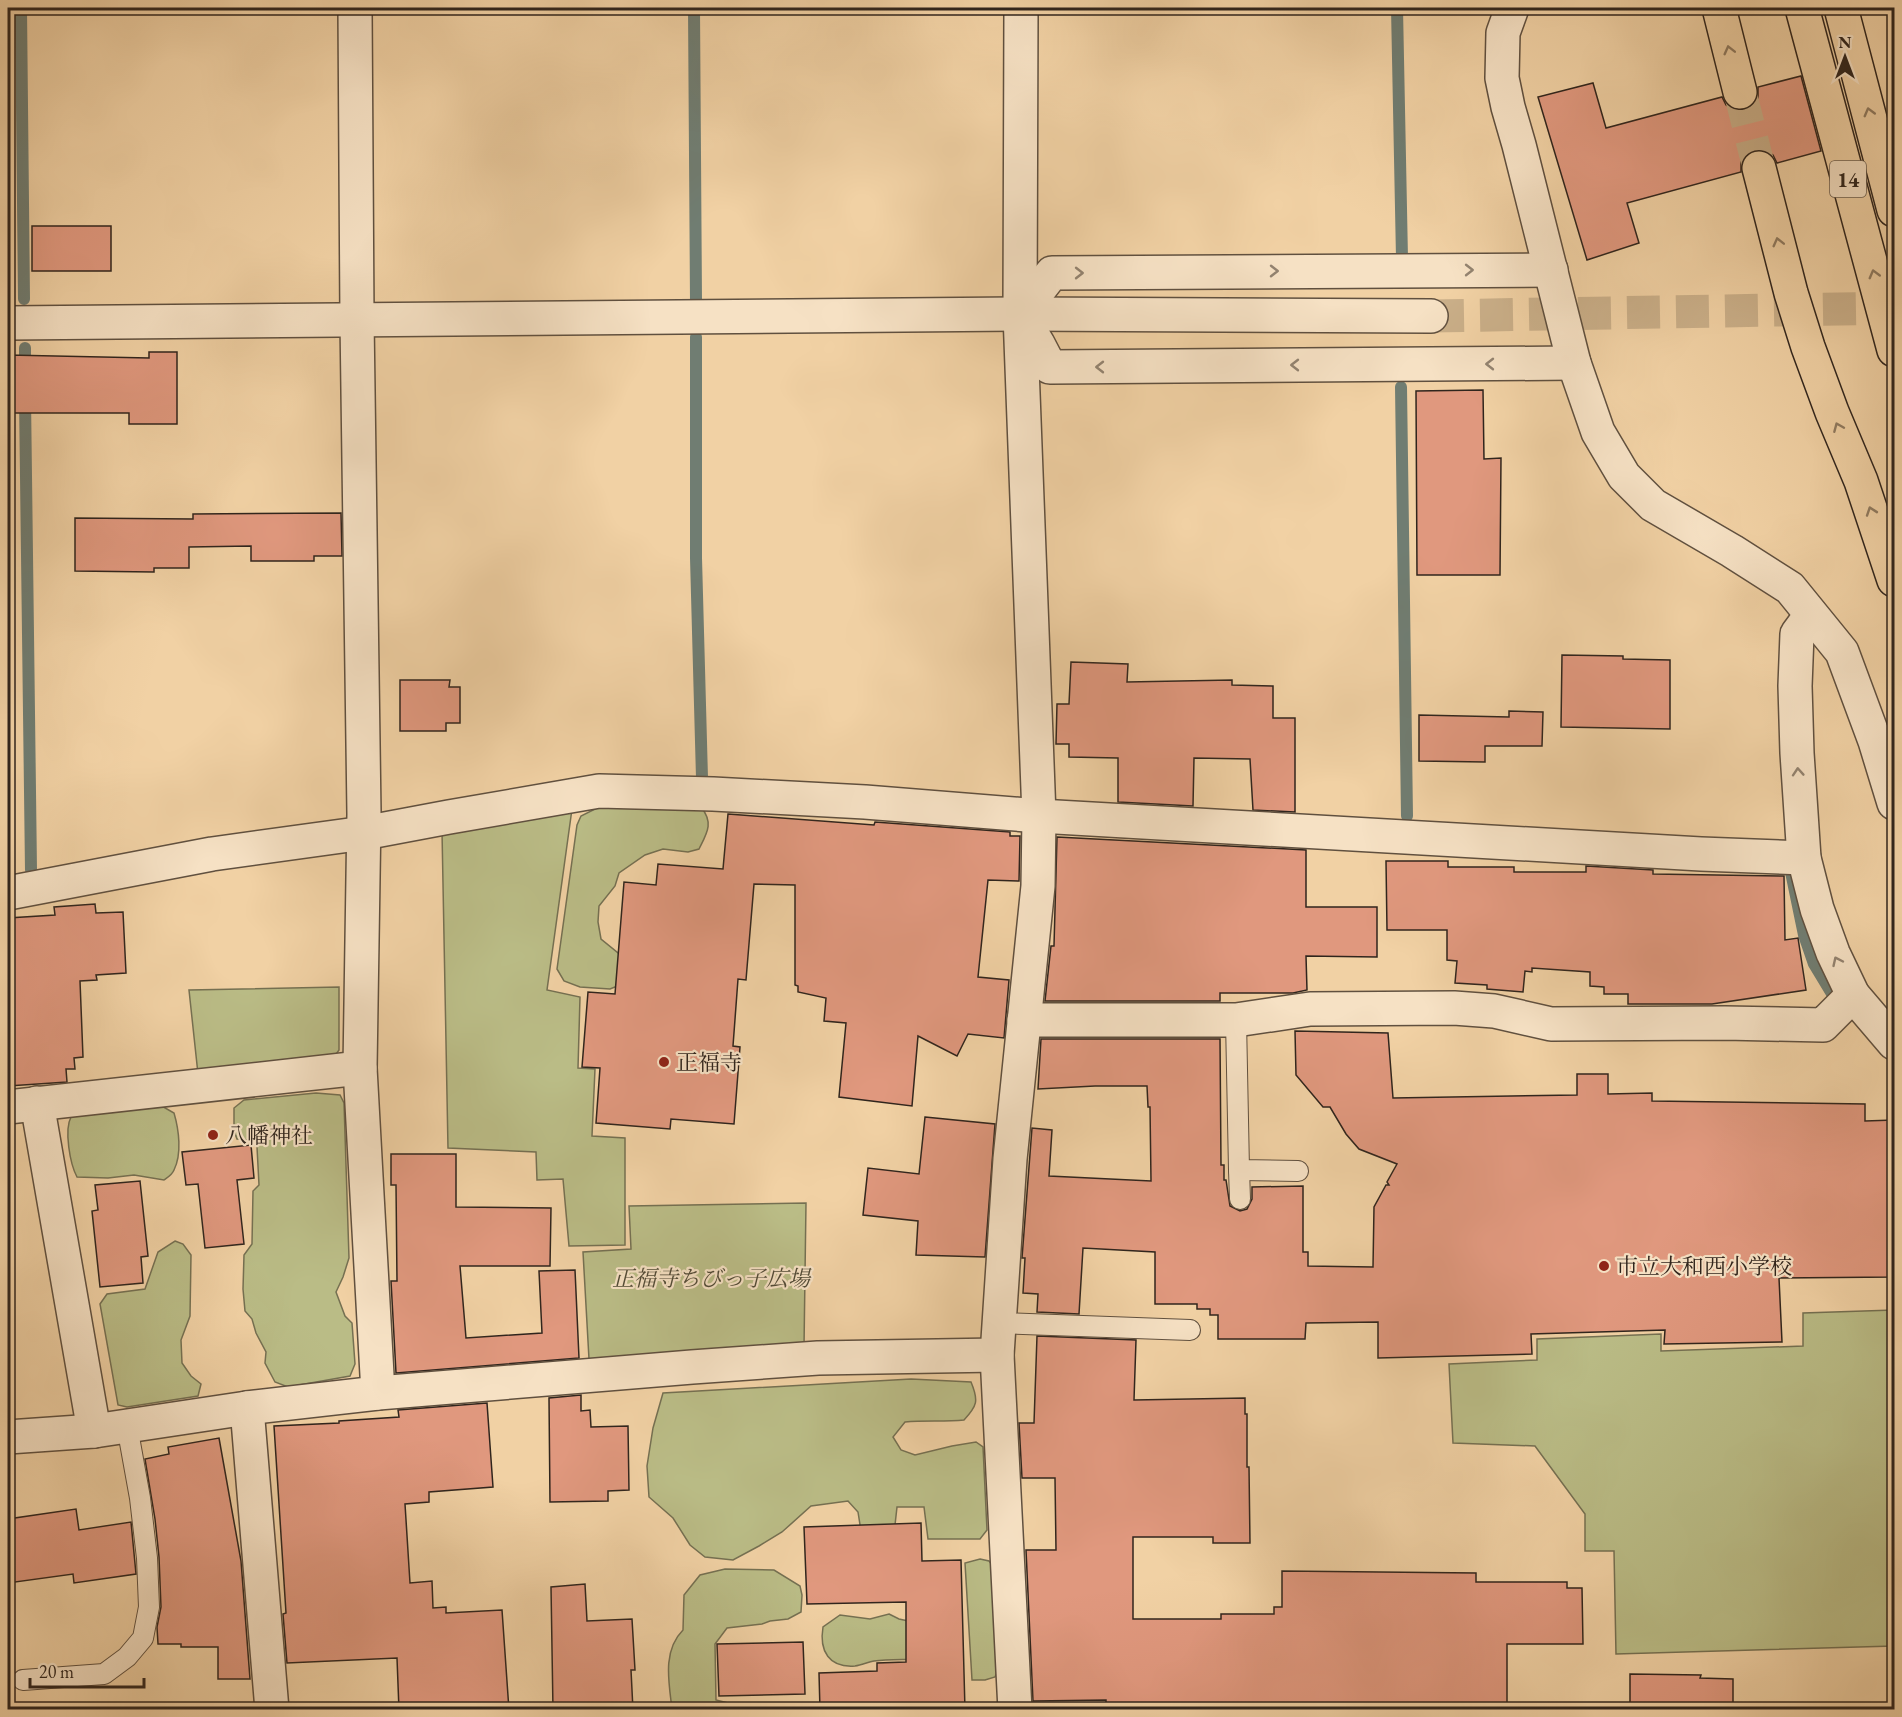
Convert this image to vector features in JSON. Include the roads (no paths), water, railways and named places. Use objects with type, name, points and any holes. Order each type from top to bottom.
[{"type":"main road","points":[[1719,8],[1740,92]]},
{"type":"main road","name":"14","points":[[1802,8],[1894,351]]},
{"type":"main road","points":[[1841,8],[1894,210]]},
{"type":"main road","points":[[1759,168],[1791,293],[1808,347],[1861,481],[1894,580]]},
{"type":"street","points":[[355,8],[364,833],[360,1068],[378,1393]]},
{"type":"street","points":[[1015,1710],[998,1339],[1010,1159],[1038,886],[1040,816],[1020,314],[1021,8]]},
{"type":"street","points":[[1512,8],[1503,33],[1502,78],[1574,363],[1598,432],[1624,476],[1653,505],[1790,588],[1842,652],[1875,741],[1894,803]]},
{"type":"street","points":[[1020,314],[1052,273],[1551,270]]},
{"type":"street","points":[[1020,314],[1050,367],[1574,363]]},
{"type":"street","points":[[8,323],[1020,314],[1431,316]]},
{"type":"street","points":[[1811,615],[1797,634],[1795,686],[1804,858],[1817,909],[1833,953],[1853,995],[1894,1043]]},
{"type":"street","points":[[8,893],[212,854],[364,833],[599,792],[713,794],[866,802],[1040,816],[1804,858]]},
{"type":"street","points":[[1024,1020],[1236,1020],[1310,1010],[1454,1008],[1494,1011],[1551,1024],[1823,1025],[1853,995]]},
{"type":"street","points":[[94,1431],[22,1105],[360,1068]]},
{"type":"street","points":[[8,1437],[94,1431],[247,1408],[378,1393],[692,1366],[818,1358],[998,1339]]},
{"type":"street","points":[[247,1408],[272,1710]]},
{"type":"lane","points":[[1236,1020],[1240,1199]]},
{"type":"lane","points":[[1239,1170],[1298,1171]]},
{"type":"lane","points":[[998,1339],[1190,1330]]},
{"type":"lane","points":[[22,1680],[104,1674],[127,1657],[143,1638],[149,1607],[147,1558],[140,1498],[127,1426]]},
{"type":"waterway","points":[[21,8],[24,299]]},
{"type":"waterway","points":[[694,8],[696,301]]},
{"type":"waterway","points":[[1397,8],[1402,258]]},
{"type":"waterway","points":[[696,337],[696,558],[702,778]]},
{"type":"waterway","points":[[25,348],[25,370]]},
{"type":"waterway","points":[[1401,387],[1407,816]]},
{"type":"waterway","points":[[25,397],[31,870]]},
{"type":"waterway","points":[[1791,872],[1804,935],[1814,964],[1840,1007]]},
{"type":"tunnel","points":[[1740,92],[1759,168]]},
{"type":"tunnel","points":[[1431,316],[1894,308]]},
{"type":"place","name":"正福寺","points":[[664,1062]]},
{"type":"place","name":"八幡神社","points":[[213,1135]]},
{"type":"place","name":"市立大和西小学校","points":[[1604,1266]]},
{"type":"park label","name":"正福寺ちびっ子広場","points":[[711,1278]]}]
